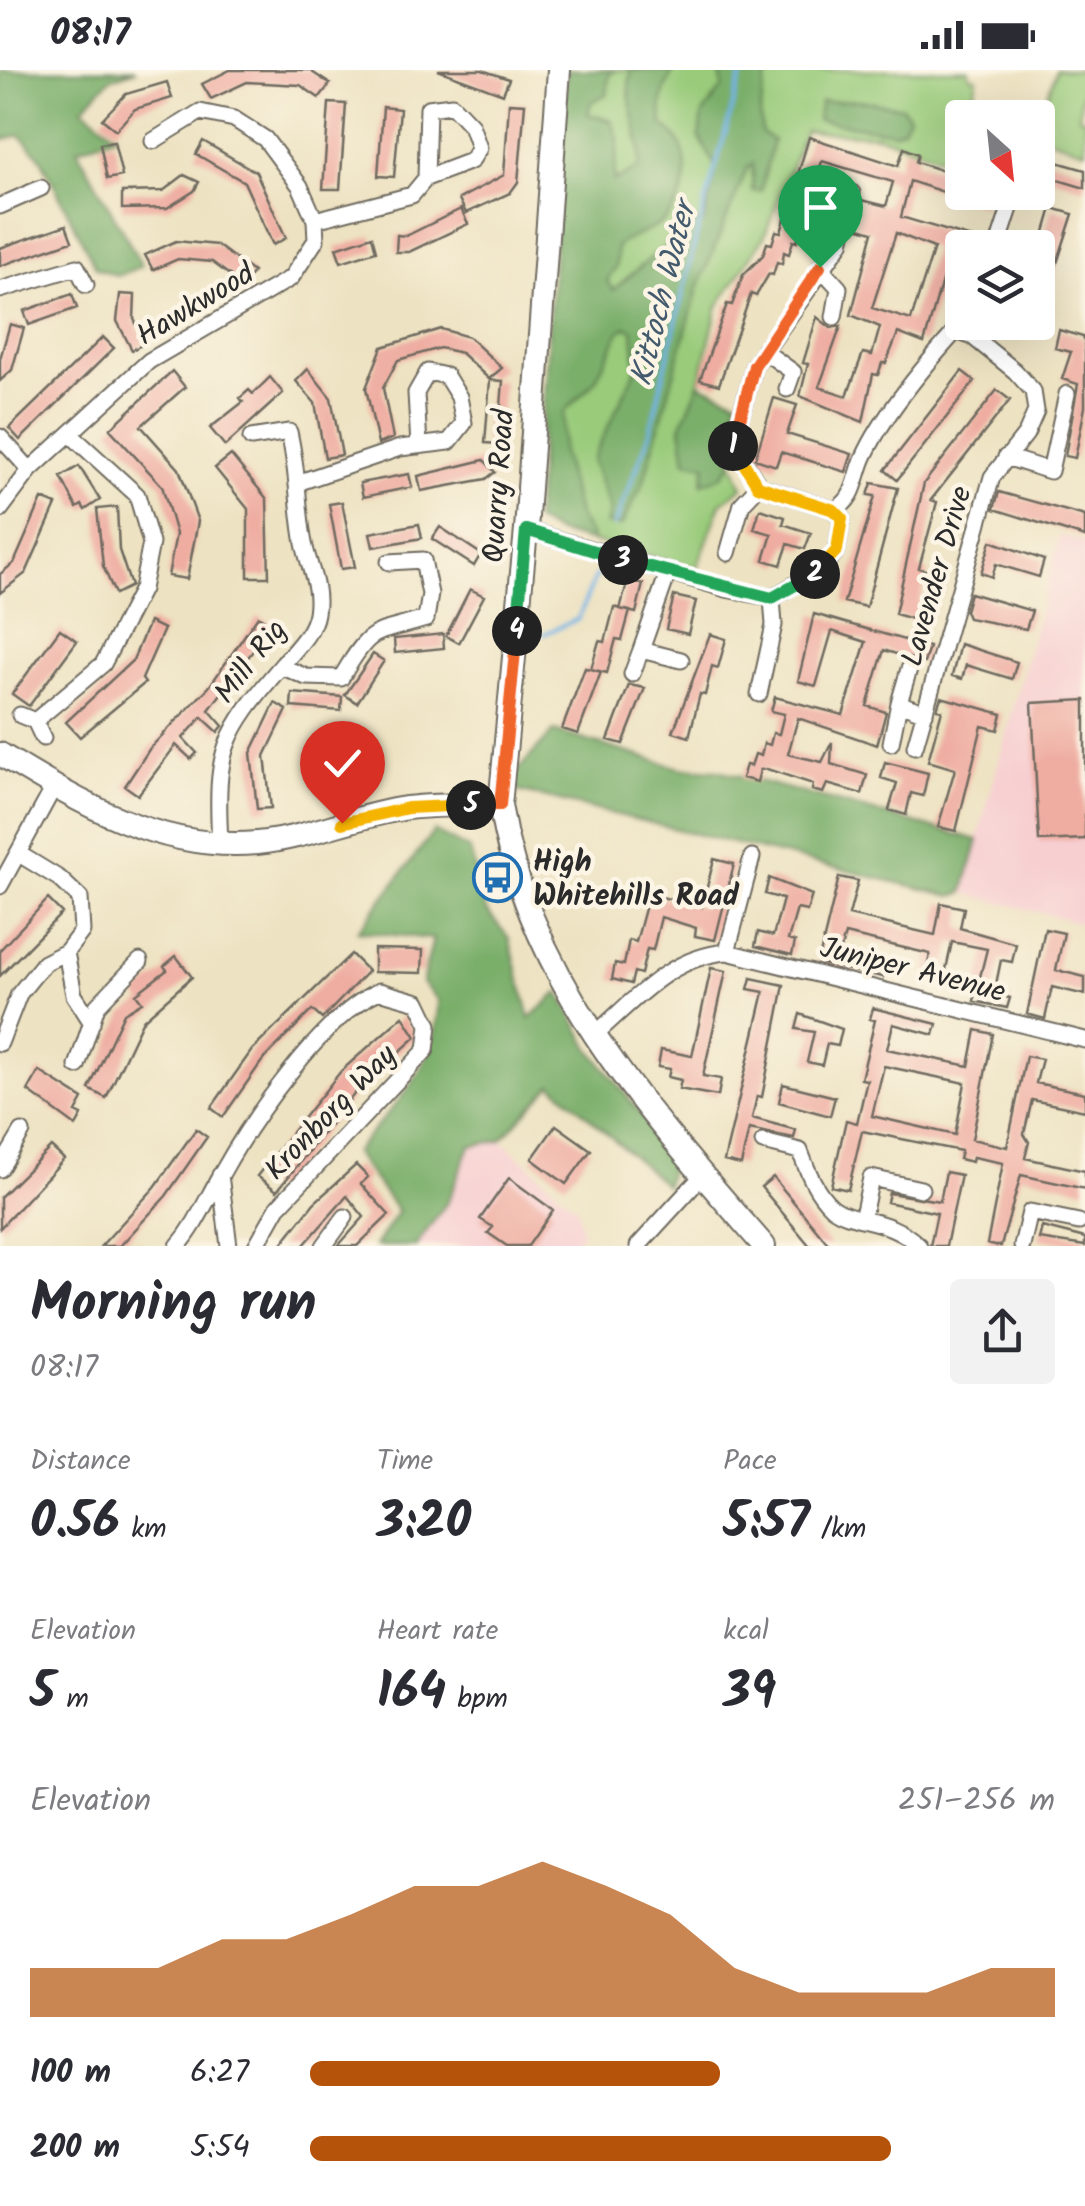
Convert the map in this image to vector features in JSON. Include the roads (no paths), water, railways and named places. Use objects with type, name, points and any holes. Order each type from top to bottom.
[{"type":"street","name":"Quarry Road","points":[[559,70],[526,530],[500,805],[516,879],[548,957],[593,1036],[764,1246]]},
{"type":"street","points":[[153,141],[200,112],[234,119],[266,140],[300,186],[315,220],[412,195],[426,178],[471,162],[479,148],[472,125],[452,105],[428,108],[426,178]]},
{"type":"street","points":[[0,206],[40,188]]},
{"type":"street","points":[[526,530],[668,573],[772,598],[810,578],[837,550],[842,518],[834,510],[758,486],[733,445],[754,366],[841,242],[852,193]]},
{"type":"street","name":"Hawkwood","points":[[0,510],[30,470],[149,361],[291,278],[316,240],[315,220]]},
{"type":"street","points":[[0,290],[77,267],[86,285]]},
{"type":"street","points":[[820,267],[839,288],[834,317]]},
{"type":"street","points":[[834,510],[844,506],[864,456],[950,340]]},
{"type":"street","name":"Lavender Drive","points":[[915,746],[992,477],[1026,434],[1036,410],[1033,391],[976,340]]},
{"type":"street","points":[[764,351],[792,372],[787,388]]},
{"type":"street","points":[[300,482],[419,446],[449,442],[464,423],[459,397],[446,376],[428,372],[416,393],[419,446]]},
{"type":"street","name":"Lavender Drive","points":[[1006,457],[1050,471],[1067,394]]},
{"type":"street","name":"Mill Rig","points":[[220,843],[216,778],[222,749],[241,712],[306,636],[316,615],[316,585],[303,540],[300,482],[289,432],[251,438]]},
{"type":"street","points":[[43,738],[28,718],[103,664],[142,589],[151,542],[138,496],[70,434]]},
{"type":"street","points":[[0,437],[30,470]]},
{"type":"street","points":[[728,553],[742,504],[758,486]]},
{"type":"street","points":[[281,666],[306,677],[341,678],[372,636],[397,623],[426,620],[430,594],[423,560],[388,562]]},
{"type":"street","points":[[632,674],[668,573]]},
{"type":"street","points":[[759,694],[774,626],[772,598]]},
{"type":"street","points":[[641,650],[681,660]]},
{"type":"street","name":"Lavender Drive","points":[[891,743],[910,669]]},
{"type":"street","name":"Lavender Drive","points":[[899,703],[925,713]]},
{"type":"street","points":[[0,754],[54,787],[144,830],[220,843],[293,838],[408,808],[500,805]]},
{"type":"street","points":[[0,886],[54,787]]},
{"type":"street","points":[[0,1042],[19,994],[44,962],[66,952],[82,931],[80,898],[60,879],[18,854]]},
{"type":"street","points":[[728,952],[752,857]]},
{"type":"street","points":[[66,952],[74,995],[92,1023]]},
{"type":"street","name":"Juniper Avenue","points":[[593,1036],[668,969],[700,954],[728,952],[1085,1040]]},
{"type":"street","points":[[77,1066],[97,1006],[140,961]]},
{"type":"street","name":"Kronborg Way","points":[[220,1175],[276,1091],[362,1000],[386,991],[418,1002],[429,1024],[426,1050],[278,1207],[256,1246]]},
{"type":"street","points":[[0,1169],[22,1132]]},
{"type":"street","points":[[763,1142],[800,1151],[810,1178],[834,1208],[897,1228],[919,1246]]},
{"type":"street","points":[[178,1246],[192,1230],[220,1175]]},
{"type":"street","points":[[220,1175],[229,1246]]},
{"type":"street","points":[[638,1246],[703,1175]]},
{"type":"street","points":[[863,1216],[871,1178],[921,1189]]},
{"type":"street","points":[[1022,1246],[1030,1212],[1080,1222]]},
{"type":"street","points":[[324,1246],[345,1217]]},
{"type":"waterway","name":"Kittoch Water","points":[[614,526],[649,437],[696,237],[743,70]]},
{"type":"waterway","name":"Kittoch Water","points":[[544,634],[578,619],[596,575]]},
{"type":"place","name":"High Whitehills Road","points":[[498,878]]}]
